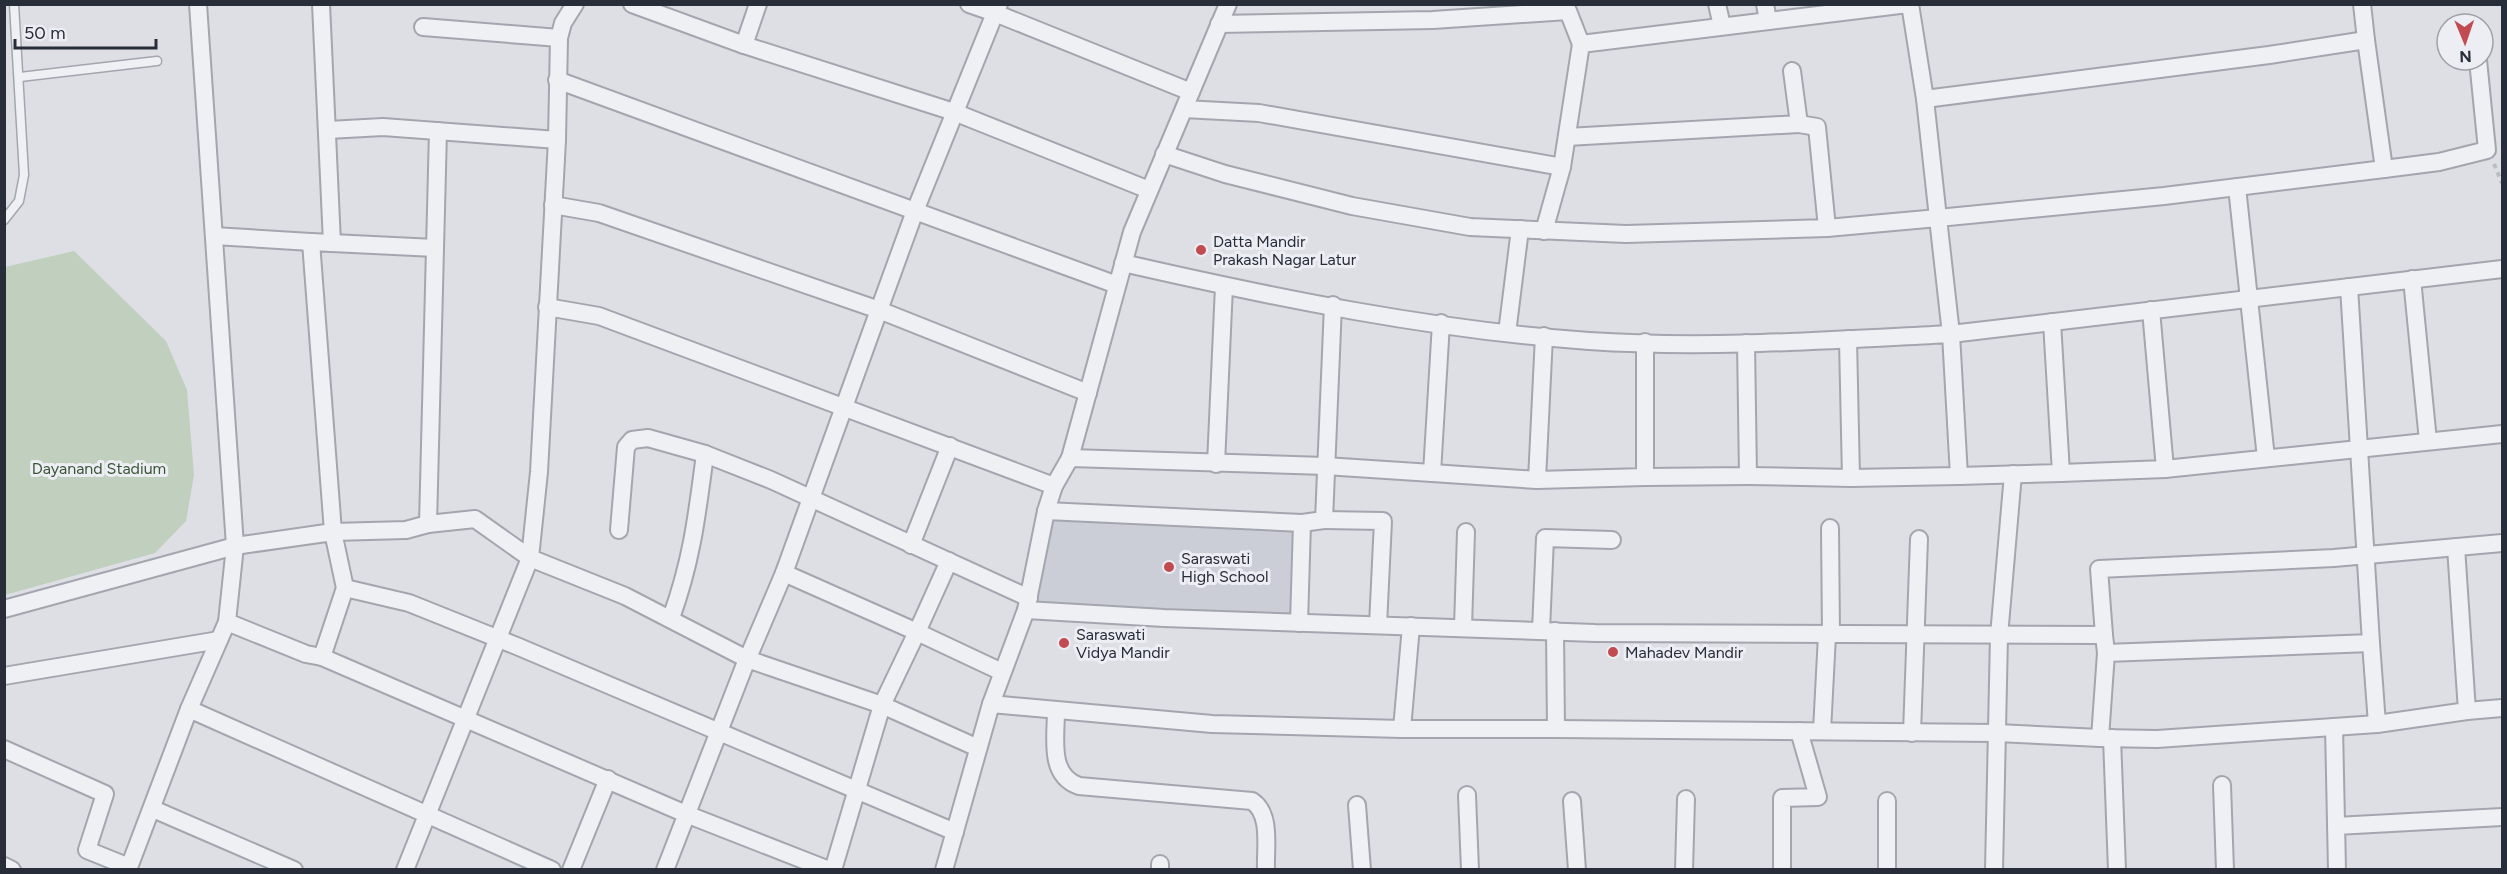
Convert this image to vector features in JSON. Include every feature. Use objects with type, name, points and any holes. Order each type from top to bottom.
[{"type":"street","points":[[4,749],[105,794],[87,850],[128,868],[153,809],[189,708],[227,622],[236,546],[198,4]]},
{"type":"street","points":[[321,4],[332,243]]},
{"type":"street","points":[[405,870],[530,558],[539,472],[557,140],[559,38],[563,23],[575,4]]},
{"type":"street","points":[[632,4],[744,45],[954,112],[1149,190]]},
{"type":"street","points":[[744,45],[758,4]]},
{"type":"street","points":[[969,4],[997,9],[1191,93]]},
{"type":"street","points":[[944,870],[991,704],[1028,604],[1046,512],[1054,486],[1070,458],[1132,232],[1228,4]]},
{"type":"street","points":[[1717,4],[1722,26]]},
{"type":"street","points":[[1581,44],[1722,26],[1766,13],[1909,4],[1925,99],[1951,334],[1959,476]]},
{"type":"street","points":[[2362,4],[2384,169]]},
{"type":"street","points":[[664,870],[747,659],[784,573],[915,211],[997,9]]},
{"type":"street","points":[[1219,24],[1410,21],[1568,11],[1581,44],[1562,167],[1544,231]]},
{"type":"street","points":[[423,27],[559,38]]},
{"type":"street","points":[[1925,99],[2269,55],[2366,40]]},
{"type":"street","points":[[1792,71],[1799,124]]},
{"type":"street","points":[[1164,154],[1225,174],[1352,206],[1470,227],[1626,234],[1827,228],[2237,187],[2439,162],[2487,150],[2479,72]]},
{"type":"street","points":[[557,80],[1117,285]]},
{"type":"street","points":[[1184,109],[1259,113],[1562,167]]},
{"type":"street","points":[[1567,137],[1799,124],[1817,127],[1827,228]]},
{"type":"street","points":[[328,130],[382,127],[557,140]]},
{"type":"street","points":[[428,524],[438,131]]},
{"type":"street","points":[[2237,187],[2266,458]]},
{"type":"street","points":[[553,205],[599,213],[879,310],[1088,393]]},
{"type":"street","points":[[1507,333],[1520,229]]},
{"type":"street","points":[[214,236],[435,248]]},
{"type":"street","points":[[311,242],[333,532],[345,588],[322,657]]},
{"type":"street","points":[[1123,263],[1224,286],[1507,333],[1645,342],[1746,343],[1951,334],[2502,268]]},
{"type":"street","points":[[2412,279],[2428,441]]},
{"type":"street","points":[[1216,464],[1224,286]]},
{"type":"street","points":[[2349,286],[2377,724]]},
{"type":"street","points":[[1324,520],[1333,305]]},
{"type":"street","points":[[547,307],[599,316],[1054,486]]},
{"type":"street","points":[[2151,310],[2165,469]]},
{"type":"street","points":[[2052,322],[2061,472]]},
{"type":"street","points":[[1432,473],[1442,323]]},
{"type":"street","points":[[1538,480],[1544,336]]},
{"type":"street","points":[[1848,339],[1851,478]]},
{"type":"street","points":[[1645,342],[1645,477]]},
{"type":"street","points":[[1746,343],[1748,476]]},
{"type":"street","points":[[1070,458],[1325,466],[1538,480],[1748,476],[1851,478],[2165,469],[2358,447],[2502,434]]},
{"type":"street","points":[[619,530],[626,447],[632,440],[648,438],[705,454],[811,499],[949,561],[1028,604],[1299,622],[1548,631],[1915,636],[2104,635]]},
{"type":"street","points":[[911,545],[950,446]]},
{"type":"street","points":[[671,618],[694,541],[705,454]]},
{"type":"street","points":[[1994,870],[1999,636],[2013,474]]},
{"type":"street","points":[[1046,512],[1302,524],[1324,520],[1383,521],[1378,625]]},
{"type":"street","points":[[4,609],[236,546],[333,532],[406,530],[428,524],[476,519],[530,558],[625,596],[747,659],[882,705],[978,748]]},
{"type":"street","points":[[1299,622],[1302,524]]},
{"type":"street","points":[[1822,731],[1829,635],[1830,528]]},
{"type":"street","points":[[1463,627],[1466,532]]},
{"type":"street","points":[[1556,729],[1548,631],[1545,538],[1612,540]]},
{"type":"street","points":[[1912,733],[1919,538]]},
{"type":"street","points":[[2117,870],[2106,738],[2106,654],[2099,569],[2366,555],[2502,543]]},
{"type":"street","points":[[2456,547],[2467,711]]},
{"type":"street","points":[[227,622],[306,654],[322,657],[686,814],[831,870],[882,705],[949,561]]},
{"type":"street","points":[[784,573],[1002,672]]},
{"type":"street","points":[[345,588],[409,603],[498,638],[955,832]]},
{"type":"street","points":[[1402,729],[1411,626]]},
{"type":"street","points":[[4,676],[219,640]]},
{"type":"street","points":[[2106,654],[2371,643]]},
{"type":"street","points":[[991,704],[1212,724],[1402,729],[1997,733],[2157,739],[2377,724],[2502,708]]},
{"type":"street","points":[[189,708],[552,870]]},
{"type":"street","points":[[1056,710],[1057,766],[1067,782],[1079,786],[1252,801],[1260,806],[1265,816],[1266,870]]},
{"type":"street","points":[[2334,727],[2337,870]]},
{"type":"street","points":[[1782,870],[1782,798],[1818,797],[1799,731]]},
{"type":"street","points":[[571,870],[608,779]]},
{"type":"street","points":[[2222,785],[2225,870]]},
{"type":"street","points":[[1467,795],[1470,870]]},
{"type":"street","points":[[1684,870],[1686,799]]},
{"type":"street","points":[[1572,801],[1576,870]]},
{"type":"street","points":[[1887,801],[1887,870]]},
{"type":"street","points":[[1357,805],[1362,870]]},
{"type":"street","points":[[153,809],[294,870]]},
{"type":"street","points":[[2336,826],[2502,818]]},
{"type":"street","points":[[4,867],[12,870]]},
{"type":"lane","points":[[4,220],[19,201],[24,176],[14,4]]},
{"type":"lane","points":[[20,77],[157,61]]},
{"type":"shaded area","name":"Saraswati High School","points":[[1054,511],[1302,523],[1299,623],[1026,610]]},
{"type":"green space","name":"Dayanand Stadium","points":[[74,251],[166,341],[187,390],[194,475],[186,521],[155,553],[5,595],[5,267]]},
{"type":"place","name":"Datta Mandir Prakash Nagar Latur","points":[[1201,250]]},
{"type":"place","name":"Saraswati High School","points":[[1169,567]]},
{"type":"place","name":"Saraswati Vidya Mandir","points":[[1064,643]]},
{"type":"place","name":"Mahadev Mandir","points":[[1613,652]]}]
